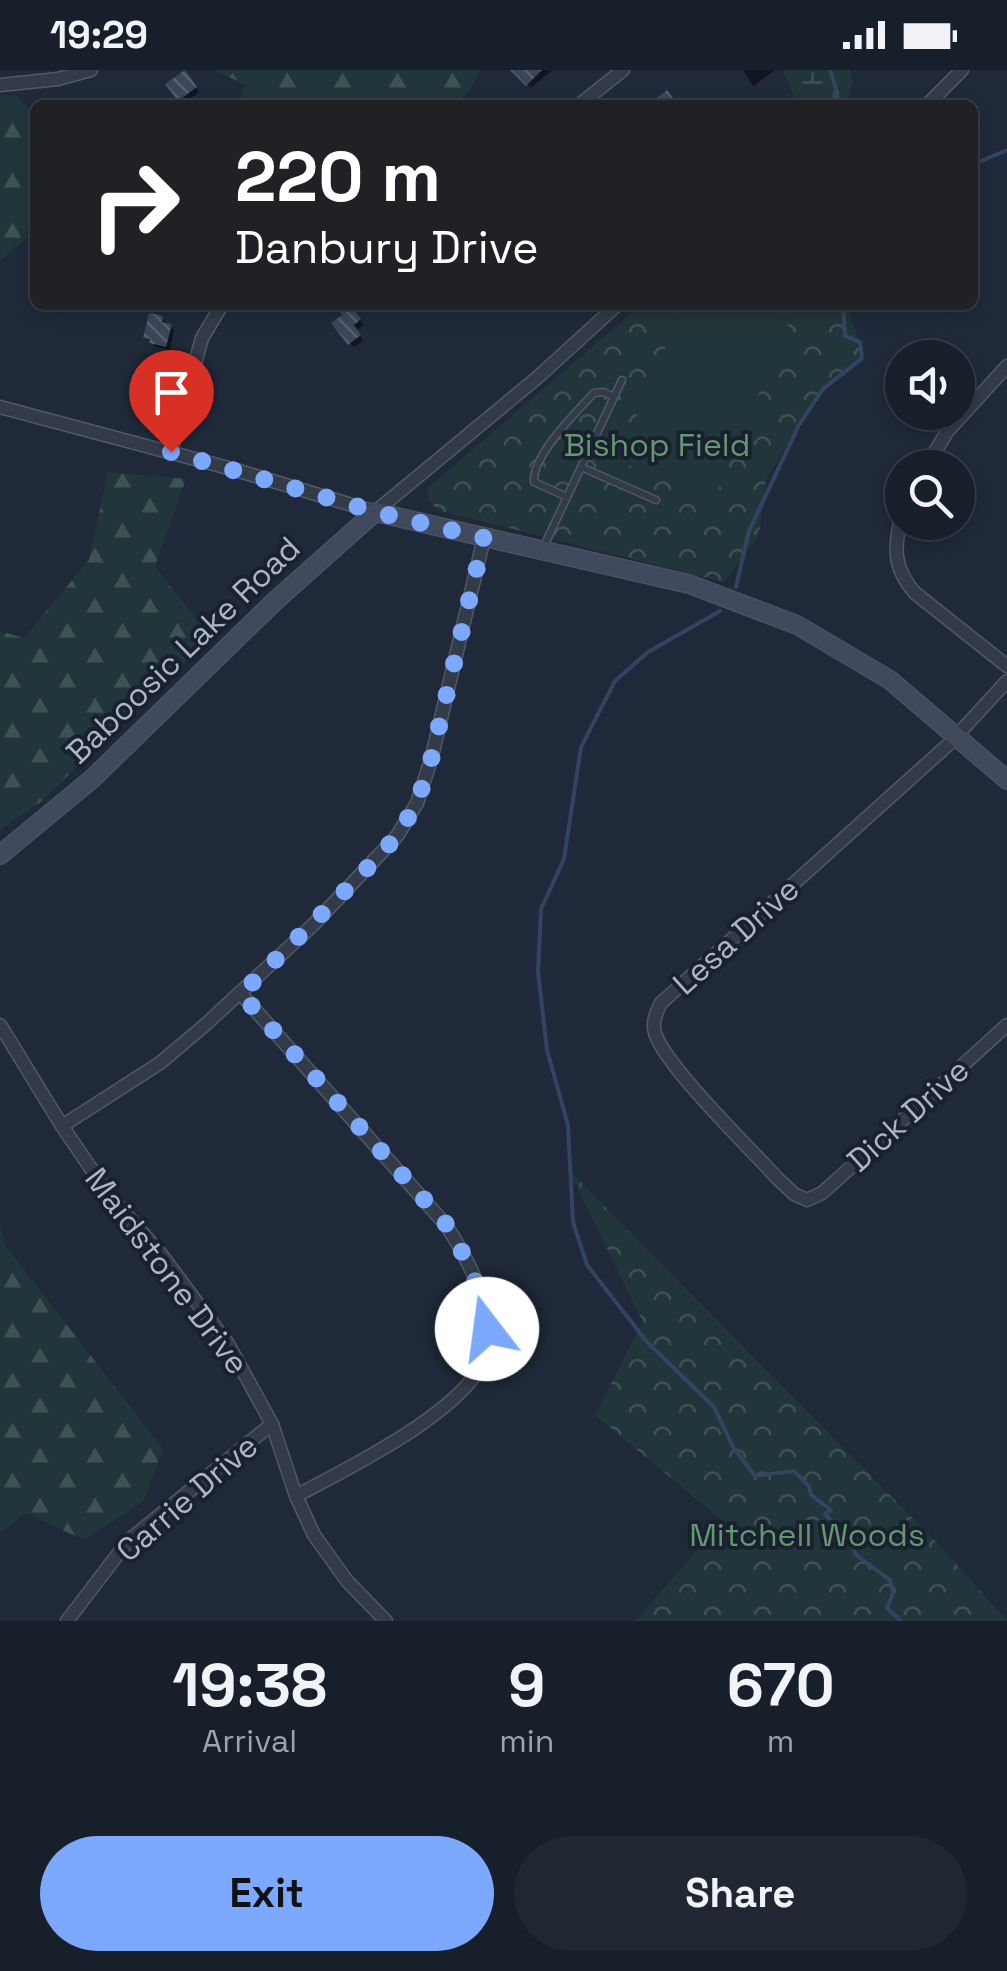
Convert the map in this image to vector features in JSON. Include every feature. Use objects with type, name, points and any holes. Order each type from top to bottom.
[{"type":"street","points":[[0,84],[58,79],[90,70]]},
{"type":"street","points":[[585,100],[622,70]]},
{"type":"street","points":[[932,100],[962,70]]},
{"type":"street","points":[[171,452],[202,338],[219,310]]},
{"type":"street","points":[[376,512],[612,310]]},
{"type":"street","points":[[936,450],[947,432],[1007,366]]},
{"type":"street","points":[[0,407],[376,512],[689,584],[797,625],[890,680],[1007,780]]},
{"type":"street","name":"Baboosic Lake Road","points":[[0,856],[92,779],[274,602],[376,512]]},
{"type":"street","points":[[62,1126],[160,1063],[241,994],[397,836],[417,803],[431,760],[484,538]]},
{"type":"street","points":[[897,540],[895,554],[905,582],[1007,666]]},
{"type":"street","points":[[958,736],[1007,680]]},
{"type":"street","name":"Lesa Drive","points":[[807,1200],[777,1178],[666,1054],[655,1033],[656,1013],[672,993],[958,736]]},
{"type":"street","points":[[241,994],[446,1224],[468,1264],[485,1312],[484,1360],[441,1410],[296,1496]]},
{"type":"street","name":"Maidstone Drive","points":[[0,1024],[109,1195],[160,1253],[228,1344],[272,1424],[296,1496],[314,1535],[355,1591],[386,1621]]},
{"type":"street","name":"Dick Drive","points":[[807,1200],[840,1177],[1007,1025]]},
{"type":"street","name":"Carrie Drive","points":[[67,1621],[128,1541],[272,1424]]},
{"type":"lane","points":[[542,552],[622,380]]},
{"type":"lane","points":[[566,497],[534,482],[535,466],[594,393],[614,397]]},
{"type":"lane","points":[[581,468],[656,500]]},
{"type":"green space","points":[[214,70],[480,70],[460,100],[239,100],[246,85]]},
{"type":"green space","points":[[783,70],[851,70],[848,100],[796,100]]},
{"type":"green space","points":[[0,95],[17,96],[30,111],[30,192],[27,237],[0,261]]},
{"type":"green space","name":"Bishop Field","points":[[635,310],[848,310],[862,349],[862,362],[819,394],[800,423],[766,480],[759,535],[724,582],[437,510],[429,500],[428,488]]},
{"type":"green space","points":[[682,310],[760,310],[789,322],[713,501],[618,460]]},
{"type":"green space","points":[[108,472],[186,479],[155,566],[210,637],[43,800],[0,830],[0,631],[24,638],[89,560]]},
{"type":"green space","name":"Mitchell Woods","points":[[568,1169],[941,1547],[1007,1621],[635,1621],[723,1521],[595,1415],[643,1322]]},
{"type":"green space","points":[[0,1224],[5,1245],[163,1449],[143,1502],[84,1540],[26,1513],[0,1533]]},
{"type":"building","points":[[185,70],[197,87],[177,100],[165,84]]},
{"type":"building","points":[[510,70],[542,70],[526,86]]},
{"type":"building","points":[[667,90],[674,100],[654,100]]},
{"type":"building","points":[[338,310],[354,310],[361,319],[354,325],[361,335],[348,345],[331,323],[342,315]]},
{"type":"building","points":[[149,313],[163,316],[162,322],[172,324],[166,347],[143,338]]},
{"type":"waterway","points":[[830,70],[836,89],[833,100]]},
{"type":"waterway","points":[[978,162],[1007,150]]},
{"type":"waterway","points":[[736,587],[749,531],[799,425],[823,389],[862,358],[860,342],[845,336],[843,310]]},
{"type":"waterway","points":[[720,611],[648,652],[615,681],[581,747],[564,859],[541,909],[538,972],[547,1050],[568,1125],[573,1222],[587,1265],[647,1342],[714,1407],[733,1447],[755,1476],[794,1471],[809,1486],[811,1495],[831,1510],[825,1514],[849,1539],[856,1555],[890,1580],[893,1593],[887,1608],[901,1621]]},
{"type":"route","points":[[171,452],[376,512],[484,538],[431,760],[417,803],[397,836],[241,994],[446,1224],[468,1264],[487,1329]]}]
